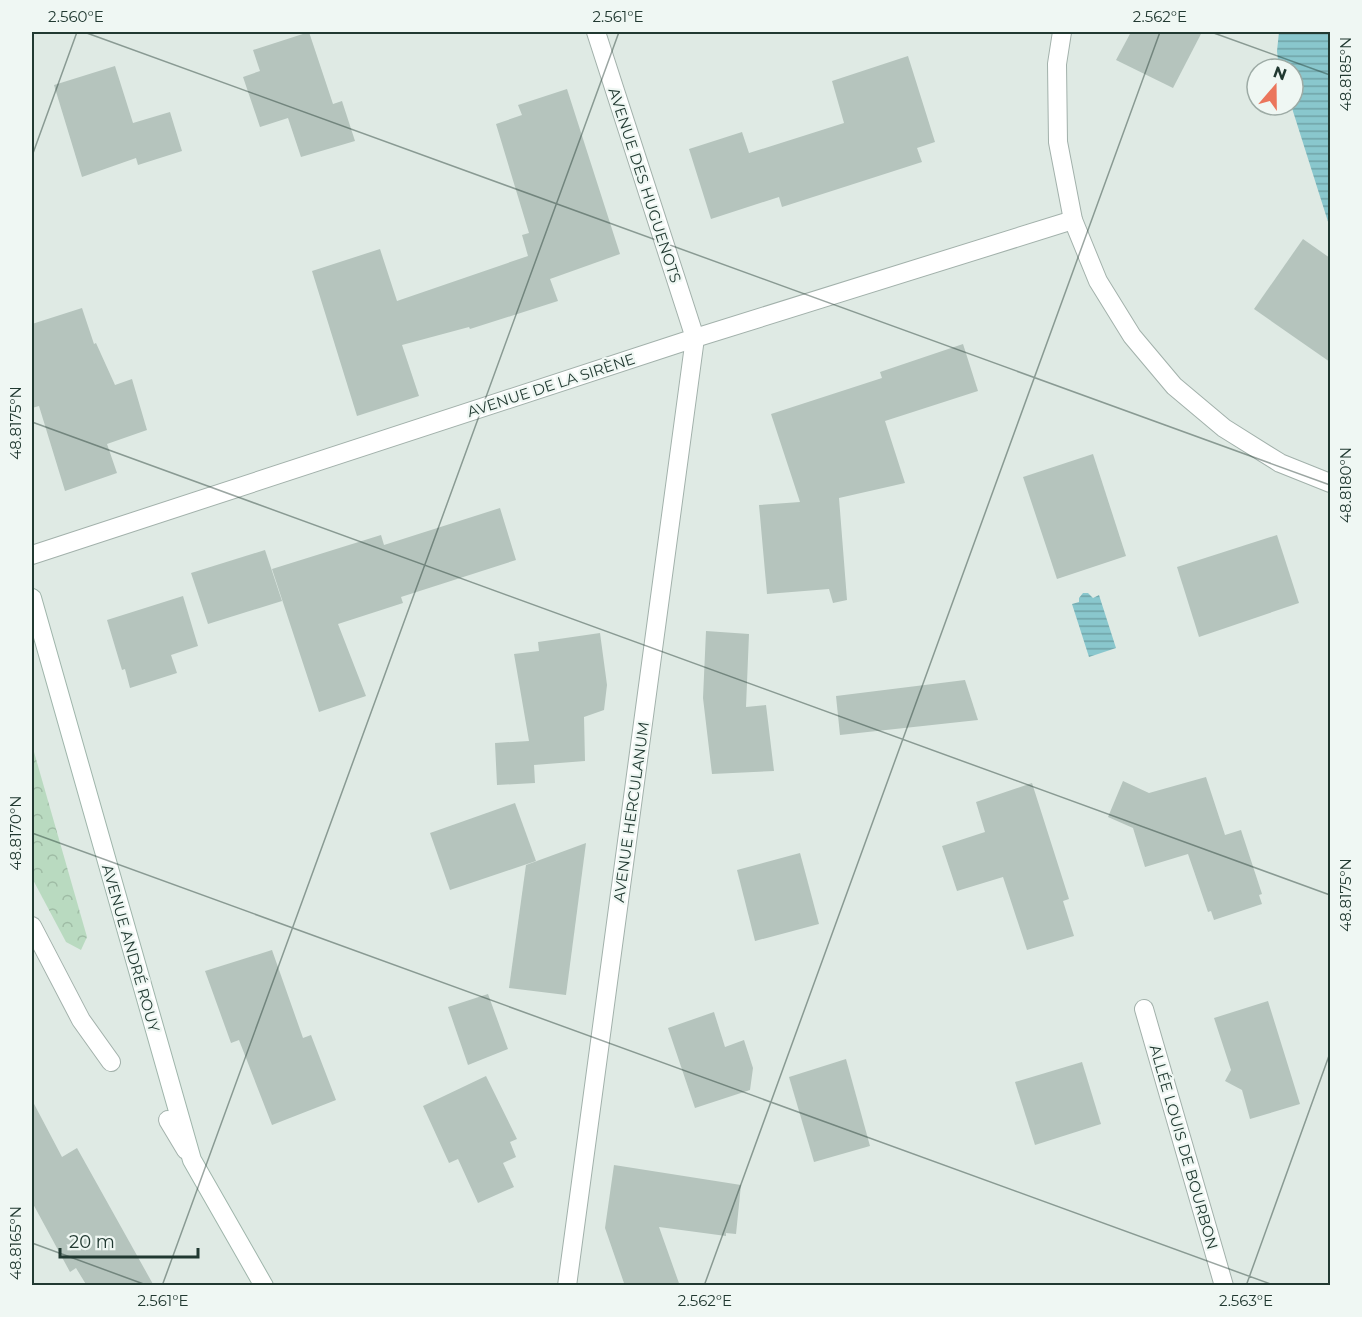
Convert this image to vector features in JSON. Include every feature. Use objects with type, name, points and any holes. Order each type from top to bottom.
[{"type":"street","name":"AVENUE DES HUGUENOTS","points":[[596,32],[695,338]]},
{"type":"street","points":[[1062,32],[1057,64],[1058,142],[1073,220],[1098,281],[1132,336],[1174,386],[1224,428],[1243,440],[1280,463],[1330,483]]},
{"type":"street","name":"AVENUE DE LA SIRÈNE","points":[[32,555],[695,338],[1073,220]]},
{"type":"street","name":"AVENUE HERCULANUM","points":[[567,1286],[695,338]]},
{"type":"street","name":"AVENUE ANDRÉ ROUY","points":[[32,597],[192,1160],[264,1286]]},
{"type":"street","points":[[32,926],[81,1020],[111,1062]]},
{"type":"street","name":"ALLÉE LOUIS DE BOURBON","points":[[1144,1009],[1224,1286]]},
{"type":"street","points":[[168,1120],[192,1160]]},
{"type":"green space","points":[[32,745],[87,937],[81,950],[66,942],[32,878]]},
{"type":"water","points":[[1279,32],[1330,32],[1330,228],[1295,117],[1305,117],[1305,57],[1278,57]]},
{"type":"water","points":[[1083,593],[1088,593],[1093,598],[1099,595],[1116,648],[1089,657],[1072,604],[1079,602]]},
{"type":"building","points":[[309,32],[333,104],[342,101],[355,141],[301,157],[288,118],[260,127],[243,77],[260,71],[253,50]]},
{"type":"building","points":[[1131,32],[1202,32],[1173,88],[1116,60]]},
{"type":"building","points":[[908,56],[935,142],[917,148],[922,162],[782,207],[779,197],[711,219],[689,149],[742,132],[749,153],[844,123],[832,81]]},
{"type":"building","points":[[115,66],[133,123],[170,112],[182,151],[138,165],[136,158],[82,177],[54,85]]},
{"type":"building","points":[[567,89],[620,254],[550,279],[558,301],[470,329],[469,327],[402,345],[419,396],[357,416],[312,271],[380,249],[397,301],[528,256],[522,235],[529,233],[496,124],[522,115],[518,105]]},
{"type":"building","points":[[1303,239],[1330,258],[1330,362],[1254,309]]},
{"type":"building","points":[[82,308],[94,344],[96,343],[115,385],[132,379],[147,430],[107,444],[117,473],[65,491],[39,406],[32,408],[32,324]]},
{"type":"building","points":[[963,344],[978,391],[885,421],[905,483],[839,498],[847,600],[833,603],[829,589],[767,594],[759,505],[800,502],[771,414],[882,378],[880,372]]},
{"type":"building","points":[[1093,454],[1126,556],[1057,579],[1023,477]]},
{"type":"building","points":[[500,508],[516,560],[401,597],[403,603],[338,624],[366,696],[319,712],[272,569],[381,535],[384,545]]},
{"type":"building","points":[[1277,535],[1299,603],[1199,637],[1177,567]]},
{"type":"building","points":[[265,550],[282,601],[208,624],[191,573]]},
{"type":"building","points":[[183,596],[198,646],[171,655],[177,673],[130,688],[125,669],[122,670],[107,620]]},
{"type":"building","points":[[706,631],[749,634],[746,707],[766,705],[774,771],[712,774],[703,698]]},
{"type":"building","points":[[600,633],[607,685],[604,710],[584,717],[585,761],[534,765],[535,783],[497,785],[495,743],[529,741],[514,654],[539,651],[538,642]]},
{"type":"building","points":[[965,680],[978,720],[840,735],[836,696]]},
{"type":"building","points":[[1206,777],[1225,835],[1241,830],[1262,894],[1259,895],[1262,904],[1214,920],[1211,911],[1208,912],[1188,854],[1145,867],[1133,828],[1108,817],[1123,781],[1149,793]]},
{"type":"building","points":[[1032,783],[1069,899],[1063,901],[1074,936],[1027,950],[1003,877],[957,891],[942,846],[985,832],[976,802]]},
{"type":"building","points":[[515,803],[536,861],[450,890],[430,833]]},
{"type":"building","points":[[586,843],[566,995],[509,988],[526,865]]},
{"type":"building","points":[[800,853],[819,924],[755,941],[737,870]]},
{"type":"building","points":[[272,950],[303,1038],[311,1035],[336,1100],[272,1125],[239,1040],[231,1043],[205,971]]},
{"type":"building","points":[[488,994],[508,1049],[468,1065],[448,1007]]},
{"type":"building","points":[[1268,1001],[1300,1104],[1250,1119],[1242,1090],[1225,1081],[1231,1070],[1214,1018]]},
{"type":"building","points":[[714,1012],[725,1047],[744,1040],[753,1068],[750,1090],[695,1108],[668,1028]]},
{"type":"building","points":[[846,1059],[870,1146],[814,1162],[789,1077]]},
{"type":"building","points":[[1082,1062],[1101,1124],[1035,1145],[1015,1082]]},
{"type":"building","points":[[486,1076],[517,1139],[510,1142],[516,1157],[503,1163],[514,1187],[478,1203],[458,1159],[449,1163],[423,1106]]},
{"type":"building","points":[[32,1100],[62,1157],[77,1148],[154,1286],[87,1286],[76,1268],[70,1272],[32,1202]]},
{"type":"building","points":[[614,1165],[741,1185],[736,1234],[726,1233],[726,1236],[659,1227],[680,1286],[625,1286],[605,1228]]}]
